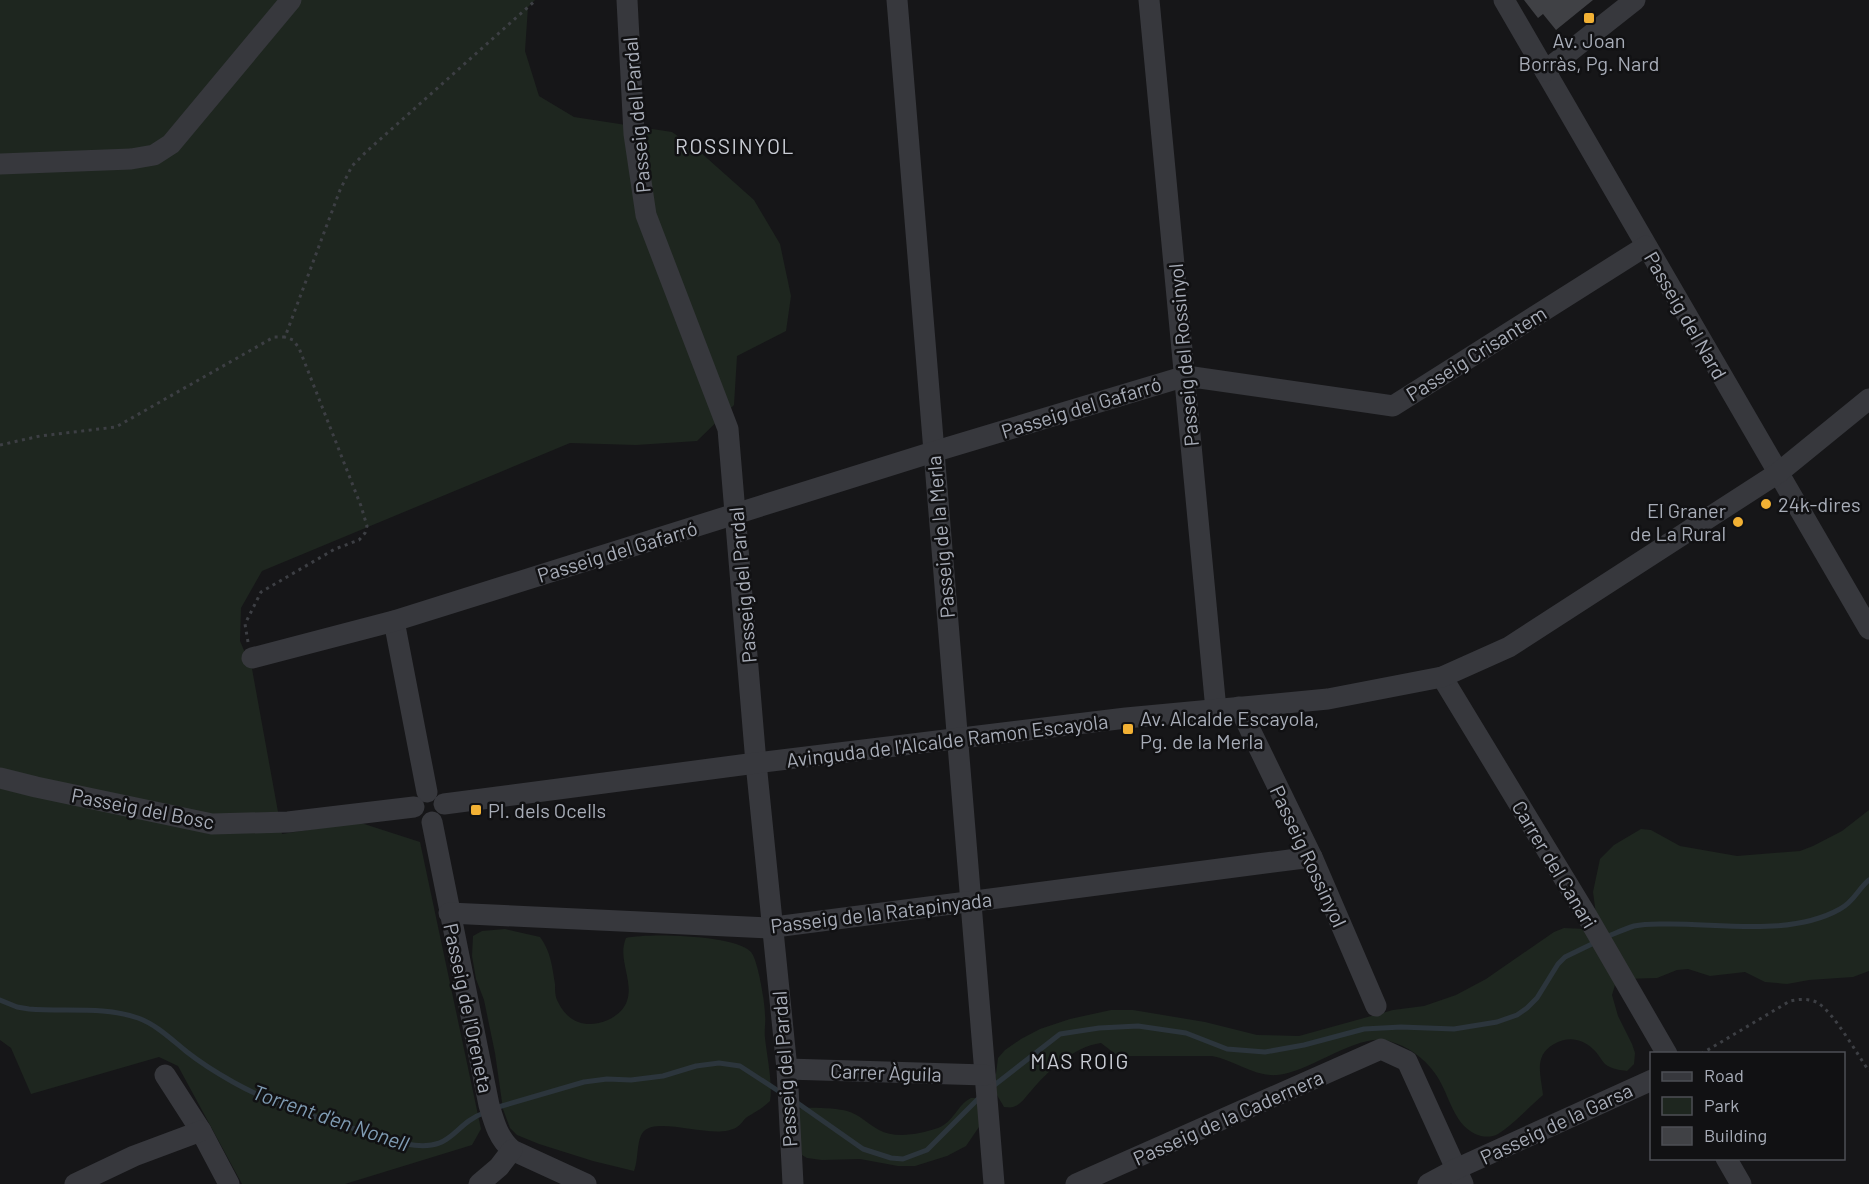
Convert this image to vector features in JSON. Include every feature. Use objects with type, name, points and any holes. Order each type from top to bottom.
[{"type":"street","points":[[0,164],[131,159],[154,155],[171,144],[291,0]]},
{"type":"street","name":"Passeig del Pardal","points":[[627,0],[634,134],[646,215],[728,429],[756,763],[787,1069],[793,1184]]},
{"type":"street","name":"Passeig de la Merla","points":[[897,0],[994,1184]]},
{"type":"street","name":"Passeig del Rossinyol","points":[[1149,0],[1216,710]]},
{"type":"street","name":"Passeig del Nard","points":[[1504,0],[1869,629]]},
{"type":"street","points":[[1545,71],[1635,0]]},
{"type":"street","name":"Passeig Crisantem","points":[[1186,376],[1393,406],[1646,246]]},
{"type":"street","name":"Passeig del Gafarró","points":[[252,657],[394,621],[1186,376]]},
{"type":"street","name":"Avinguda de l'Alcalde Ramon Escayola","points":[[444,804],[1126,718],[1328,699],[1442,677],[1509,647],[1779,473],[1869,399]]},
{"type":"street","points":[[394,621],[420,799],[420,819],[432,822],[441,815],[444,804],[438,795],[420,799]]},
{"type":"street","name":"Carrer del Canari","points":[[1442,677],[1666,1052]]},
{"type":"street","name":"Passeig Rossinyol","points":[[1239,707],[1312,857],[1376,1006]]},
{"type":"street","name":"Passeig del Bosc","points":[[0,778],[36,788],[212,824],[288,822],[420,799]]},
{"type":"street","name":"Passeig de l'Oreneta","points":[[432,822],[491,1112],[503,1142],[512,1150]]},
{"type":"street","name":"Passeig de la Ratapinyada","points":[[449,913],[772,927],[1312,857]]},
{"type":"street","name":"Passeig de la Cadernera","points":[[1076,1184],[1381,1049],[1407,1061],[1459,1176]]},
{"type":"street","name":"Carrer Àguila","points":[[787,1069],[985,1075]]},
{"type":"street","points":[[165,1075],[201,1131],[229,1184]]},
{"type":"street","name":"Passeig de la Garsa","points":[[1428,1184],[1459,1176],[1650,1081]]},
{"type":"street","points":[[75,1184],[134,1156],[201,1131]]},
{"type":"street","points":[[479,1184],[501,1176],[512,1150],[586,1184]]},
{"type":"street","points":[[1727,1160],[1741,1184]]},
{"type":"path","points":[[285,337],[340,190],[352,166],[536,0]]},
{"type":"path","points":[[0,446],[40,436],[116,427],[274,337],[293,340],[299,348],[367,526],[359,540],[335,549],[261,592],[245,624],[252,657]]},
{"type":"path","points":[[1703,1052],[1790,1001],[1804,999],[1817,1002],[1830,1014],[1869,1071]]},
{"type":"green space","points":[[0,0],[535,0],[528,7],[525,51],[539,96],[574,117],[672,132],[699,151],[754,200],[780,244],[791,296],[786,331],[737,356],[734,405],[697,441],[636,445],[570,443],[262,571],[241,608],[240,641],[252,669],[282,834],[358,822],[420,842],[481,1129],[472,1145],[345,1184],[242,1184],[178,1066],[159,1057],[31,1094],[11,1048],[0,1040]]},
{"type":"green space","points":[[1869,810],[1869,971],[1853,977],[1787,984],[1765,982],[1745,972],[1710,976],[1688,969],[1677,970],[1657,978],[1623,979],[1615,985],[1612,995],[1618,1016],[1635,1053],[1634,1064],[1627,1071],[1616,1069],[1605,1064],[1589,1045],[1579,1040],[1559,1041],[1547,1049],[1541,1060],[1543,1095],[1510,1126],[1494,1136],[1481,1136],[1471,1132],[1458,1118],[1430,1067],[1408,1049],[1389,1041],[1363,1042],[1304,1067],[1277,1075],[1253,1071],[1212,1056],[1118,1056],[1101,1043],[1071,1054],[1046,1075],[1016,1106],[1004,1107],[994,1090],[998,1058],[1021,1039],[1040,1029],[1070,1019],[1111,1010],[1133,1010],[1205,1022],[1257,1035],[1299,1036],[1393,1010],[1424,1006],[1456,995],[1486,979],[1554,932],[1564,928],[1585,929],[1596,914],[1593,892],[1600,859],[1614,845],[1641,829],[1651,830],[1680,846],[1737,856],[1800,851],[1842,831]]},
{"type":"green space","points":[[505,929],[540,937],[547,948],[558,1002],[567,1015],[586,1024],[600,1023],[614,1017],[626,1004],[629,985],[623,954],[626,938],[637,936],[691,937],[742,946],[751,952],[759,972],[764,1001],[771,1087],[770,1101],[728,1131],[662,1126],[644,1131],[640,1139],[634,1171],[593,1161],[517,1135],[510,1128],[503,1109],[495,1053],[472,956],[473,936],[482,931]]},
{"type":"green space","points":[[971,1098],[977,1098],[981,1124],[966,1146],[947,1156],[915,1166],[898,1166],[860,1159],[822,1160],[802,1155],[797,1112],[801,1108],[847,1111],[856,1114],[885,1133],[908,1135],[938,1128],[952,1118]]},
{"type":"building","points":[[1524,0],[1593,0],[1556,30],[1543,14],[1538,18]]},
{"type":"waterway","name":"Torrent d'en Nonell","points":[[1604,938],[1634,926],[1648,924],[1757,927],[1801,923],[1845,906],[1869,880]]},
{"type":"waterway","name":"Torrent d'en Nonell","points":[[992,1087],[1060,1034],[1099,1028],[1138,1026],[1186,1033],[1227,1049],[1265,1052],[1304,1045],[1364,1029],[1401,1027],[1454,1029],[1497,1022],[1517,1015],[1527,1008],[1537,998],[1558,964],[1565,957],[1596,942]]},
{"type":"waterway","name":"Torrent d'en Nonell","points":[[0,1000],[29,1009],[112,1012],[138,1018],[158,1029],[209,1068],[253,1093],[318,1118],[406,1144],[434,1145],[451,1136],[474,1117],[486,1112]]},
{"type":"waterway","name":"Torrent d'en Nonell","points":[[495,1108],[584,1082],[663,1076],[696,1066],[719,1063],[740,1066],[783,1094]]},
{"type":"waterway","name":"Torrent d'en Nonell","points":[[796,1102],[863,1149],[891,1158],[903,1159],[927,1150],[980,1097]]},
{"type":"place","name":"Av. Joan Borràs, Pg. Nard","points":[[1589,18]]},
{"type":"place","name":"24k-dires","points":[[1766,504]]},
{"type":"place","name":"El Graner de La Rural","points":[[1738,522]]},
{"type":"place","name":"Av. Alcalde Escayola, Pg. de la Merla","points":[[1128,729]]},
{"type":"place","name":"Pl. dels Ocells","points":[[476,810]]},
{"type":"district","name":"ROSSINYOL","points":[[735,145]]},
{"type":"district","name":"MAS ROIG","points":[[1080,1060]]}]
